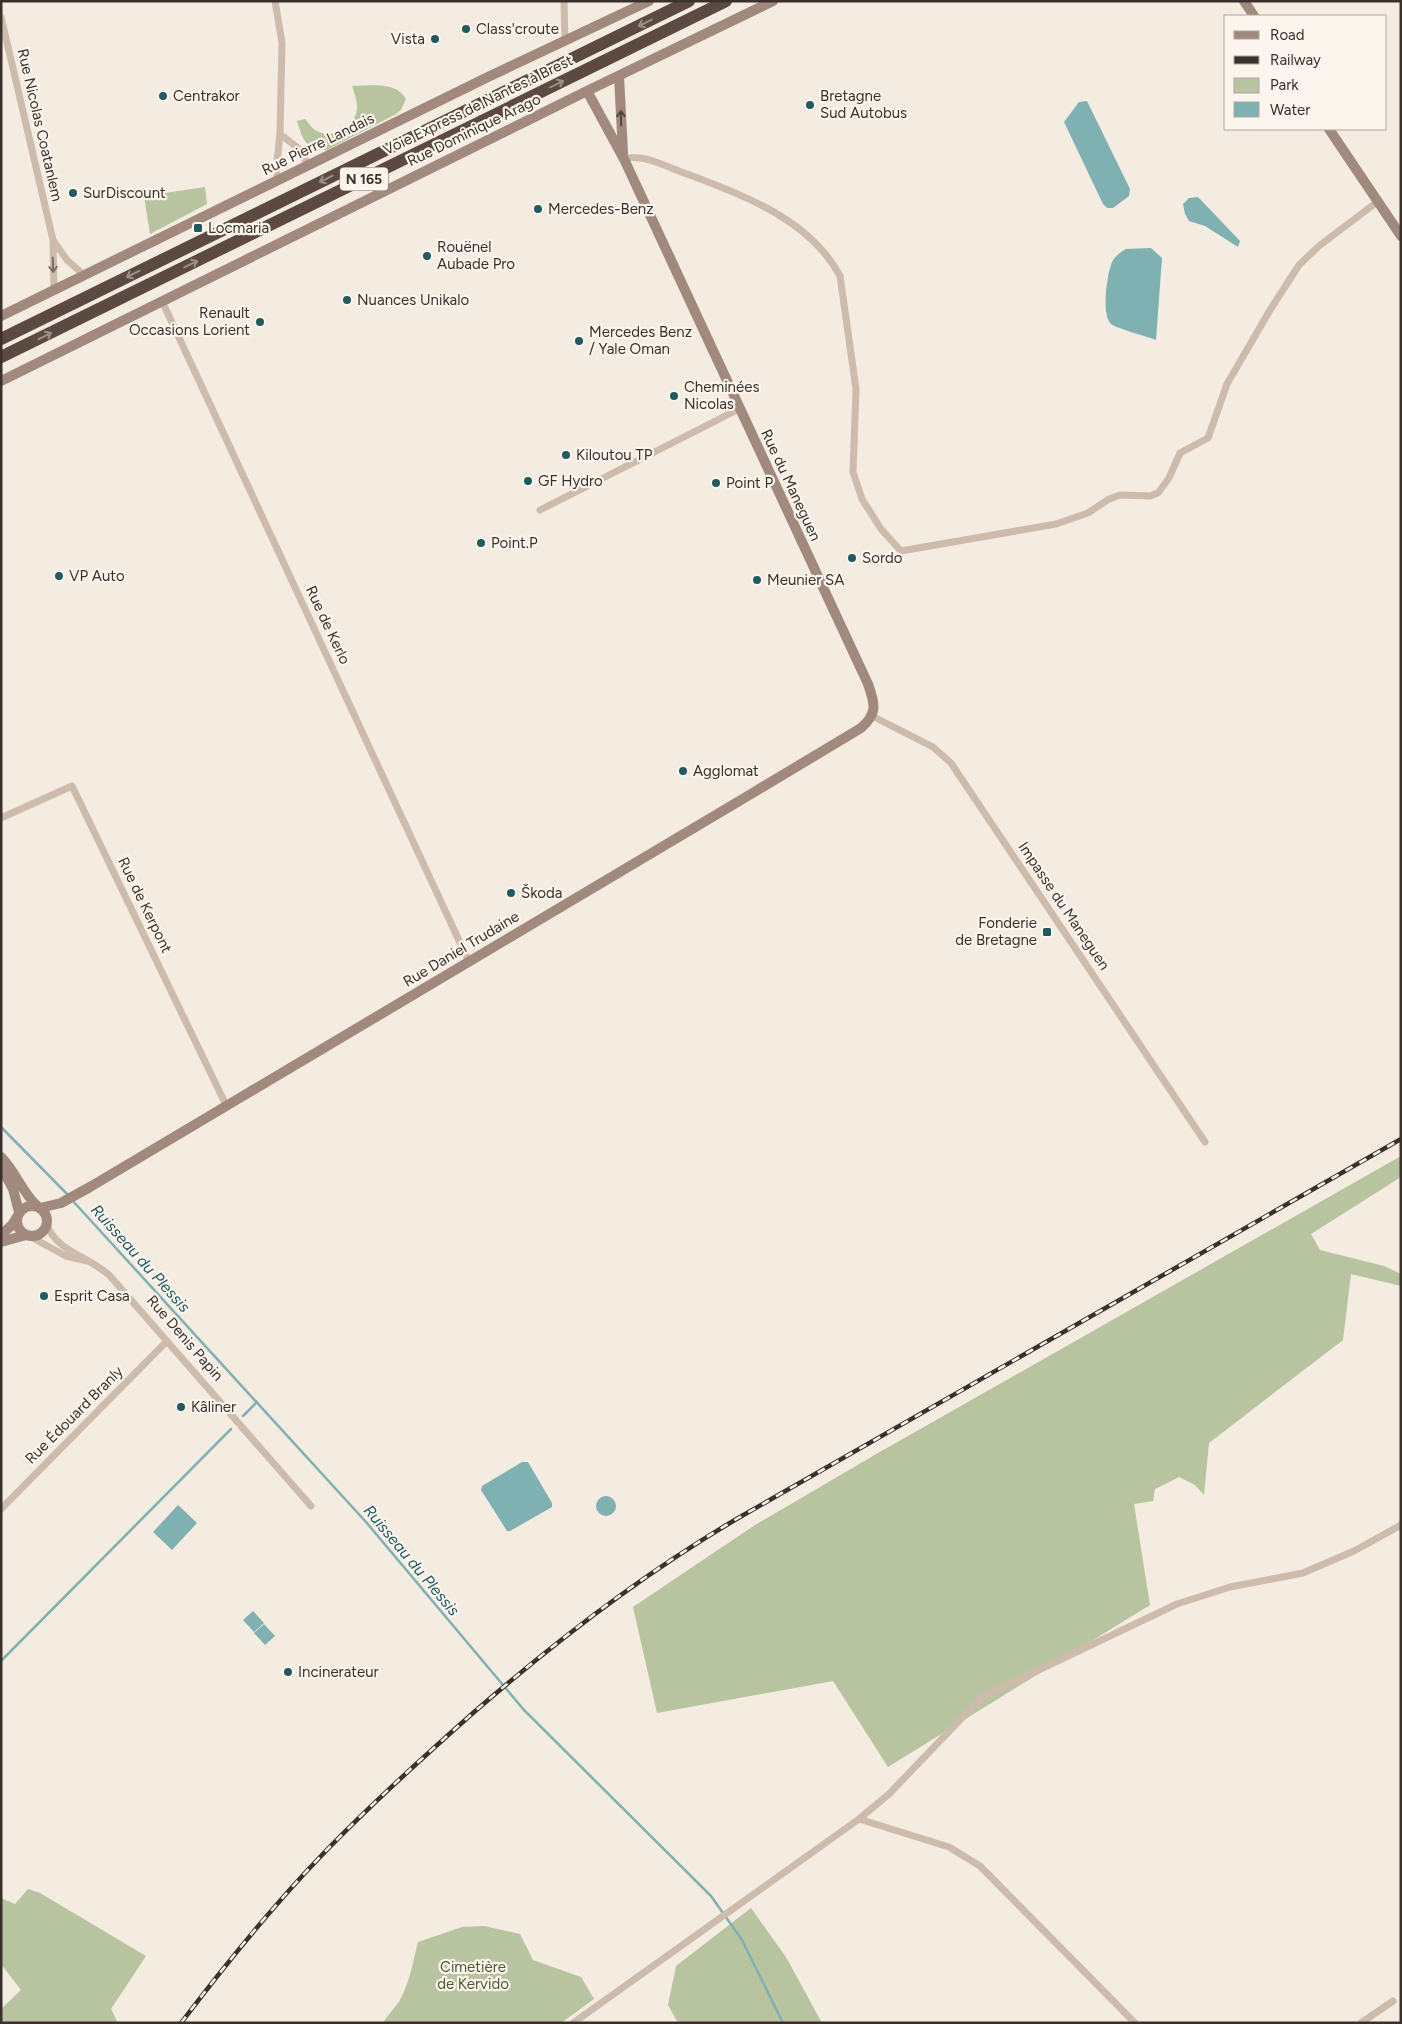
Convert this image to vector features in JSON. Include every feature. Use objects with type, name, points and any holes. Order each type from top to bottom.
[{"type":"highway","name":"Voie Express de Nantes à Brest","points":[[1,339],[689,1]]},
{"type":"highway","name":"Voie Express de Nantes à Brest","points":[[1,357],[726,1]]},
{"type":"street","points":[[275,1],[282,43],[280,134],[276,171],[278,180]]},
{"type":"street","points":[[564,1],[565,42]]},
{"type":"street","name":"Rue Pierre Landais","points":[[1,316],[488,77],[649,1]]},
{"type":"street","name":"Rue Dominique Arago","points":[[1,381],[162,300],[773,1]]},
{"type":"street","points":[[1244,1],[1253,15]]},
{"type":"street","name":"Rue Nicolas Coatanlem","points":[[1,17],[52,240],[54,290]]},
{"type":"street","name":"Rue du Maneguen","points":[[619,76],[624,159]]},
{"type":"street","name":"Rue du Maneguen","points":[[587,91],[624,159],[868,684],[873,700],[872,716]]},
{"type":"street","points":[[1330,130],[1401,236]]},
{"type":"street","points":[[280,134],[298,148],[308,166]]},
{"type":"street","points":[[624,159],[632,156],[660,164],[747,196],[788,222],[820,247],[832,261],[840,276],[856,388],[853,472],[862,499],[881,529],[901,551],[1056,524],[1088,513],[1120,495],[1150,496],[1158,493],[1169,478],[1180,453],[1208,438],[1227,384],[1270,310],[1299,265],[1320,246],[1377,202]]},
{"type":"street","name":"Rue Nicolas Coatanlem","points":[[52,240],[67,260],[84,276]]},
{"type":"street","name":"Rue de Kerlo","points":[[162,300],[469,962]]},
{"type":"street","points":[[540,510],[739,408]]},
{"type":"street","name":"Rue Daniel Trudaine","points":[[47,1223],[61,1204],[844,738],[860,728],[872,716]]},
{"type":"street","name":"Impasse du Maneguen","points":[[872,716],[933,747],[951,762],[1205,1142]]},
{"type":"street","name":"Rue de Kerpont","points":[[1,818],[72,786],[226,1105]]},
{"type":"street","points":[[1,1157],[28,1198],[46,1216],[47,1223],[42,1232],[1,1242]]},
{"type":"street","points":[[1,1167],[13,1189],[19,1230],[28,1236]]},
{"type":"street","name":"Rue Daniel Trudaine","points":[[38,1207],[61,1204]]},
{"type":"street","points":[[1,1234],[12,1225],[27,1206],[38,1207]]},
{"type":"street","name":"Rue Denis Papin","points":[[47,1223],[53,1238],[59,1244],[92,1262],[110,1276],[311,1506]]},
{"type":"street","name":"Rue Denis Papin","points":[[28,1236],[66,1256],[92,1262]]},
{"type":"street","name":"Rue Édouard Branly","points":[[1,1509],[167,1341]]},
{"type":"street","points":[[573,2023],[859,1819],[889,1794],[982,1697],[1177,1604],[1230,1587],[1303,1573],[1354,1551],[1401,1524]]},
{"type":"street","points":[[859,1819],[949,1847],[980,1866],[1135,2023]]},
{"type":"street","points":[[1361,2023],[1393,2002]]},
{"type":"green space","points":[[374,85],[389,87],[402,93],[406,99],[401,110],[396,114],[327,150],[314,148],[309,145],[303,138],[297,121],[305,119],[314,129],[324,133],[331,134],[344,129],[354,119],[356,113],[357,106],[352,86]]},
{"type":"green space","points":[[205,187],[207,204],[150,234],[143,190],[157,188],[158,194]]},
{"type":"green space","points":[[1401,1156],[1401,1177],[1311,1234],[1320,1250],[1384,1266],[1401,1274],[1401,1286],[1351,1274],[1343,1340],[1209,1443],[1204,1495],[1195,1485],[1179,1477],[1155,1489],[1153,1501],[1134,1504],[1150,1605],[888,1767],[833,1681],[657,1713],[633,1607],[755,1525],[878,1453]]},
{"type":"green space","points":[[28,1889],[40,1893],[146,1956],[111,2009],[118,2023],[1,2023],[1,2009],[21,1990],[1,1964],[1,1898],[15,1904]]},
{"type":"green space","points":[[751,1908],[786,1957],[822,2023],[678,2023],[668,2005],[676,1966]]},
{"type":"green space","name":"Cimetière de Kervido","points":[[484,1926],[520,1934],[533,1960],[581,1977],[594,1999],[561,2023],[383,2023],[403,1993],[418,1942],[462,1927]]},
{"type":"water","points":[[1087,101],[1130,189],[1129,196],[1113,208],[1107,208],[1103,204],[1064,122],[1079,102]]},
{"type":"water","points":[[1198,197],[1240,241],[1238,247],[1205,226],[1189,221],[1183,204],[1189,198]]},
{"type":"water","points":[[1151,248],[1162,258],[1156,340],[1111,324],[1106,312],[1108,275],[1112,262],[1126,249]]},
{"type":"water","points":[[522,1462],[528,1462],[552,1503],[552,1507],[507,1531],[481,1490],[482,1486]]},
{"type":"water","points":[[606,1496],[613,1499],[616,1506],[613,1513],[606,1516],[599,1513],[596,1506],[599,1499]]},
{"type":"water","points":[[178,1505],[197,1523],[172,1550],[153,1532]]},
{"type":"water","points":[[253,1611],[264,1623],[254,1632],[243,1620]]},
{"type":"water","points":[[264,1624],[275,1636],[265,1645],[254,1633]]},
{"type":"waterway","name":"Ruisseau du Plessis","points":[[1,1127],[69,1196]]},
{"type":"waterway","name":"Ruisseau du Plessis","points":[[72,1200],[366,1522],[524,1710],[711,1896],[742,1940],[783,2023]]},
{"type":"waterway","points":[[243,1416],[257,1402]]},
{"type":"waterway","points":[[1,1661],[231,1429]]},
{"type":"railway","points":[[181,2023],[266,1916],[358,1819],[473,1713],[537,1659],[635,1584],[740,1517],[1401,1139]]},
{"type":"place","name":"Class'croute","points":[[466,29]]},
{"type":"place","name":"Vista","points":[[435,39]]},
{"type":"place","name":"Centrakor","points":[[163,96]]},
{"type":"place","name":"Bretagne Sud Autobus","points":[[810,105]]},
{"type":"place","name":"SurDiscount","points":[[73,193]]},
{"type":"place","name":"Mercedes-Benz","points":[[538,209]]},
{"type":"place","name":"Locmaria","points":[[198,228]]},
{"type":"place","name":"Rouënel Aubade Pro","points":[[427,256]]},
{"type":"place","name":"Nuances Unikalo","points":[[347,300]]},
{"type":"place","name":"Renault Occasions Lorient","points":[[260,322]]},
{"type":"place","name":"Mercedes Benz / Yale Oman","points":[[579,341]]},
{"type":"place","name":"Cheminées Nicolas","points":[[674,396]]},
{"type":"place","name":"Kiloutou TP","points":[[566,455]]},
{"type":"place","name":"GF Hydro","points":[[528,481]]},
{"type":"place","name":"Point P","points":[[716,483]]},
{"type":"place","name":"Point.P","points":[[481,543]]},
{"type":"place","name":"Sordo","points":[[852,558]]},
{"type":"place","name":"VP Auto","points":[[59,576]]},
{"type":"place","name":"Meunier SA","points":[[757,580]]},
{"type":"place","name":"Agglomat","points":[[683,771]]},
{"type":"place","name":"Škoda","points":[[511,893]]},
{"type":"place","name":"Fonderie de Bretagne","points":[[1047,932]]},
{"type":"place","name":"Esprit Casa","points":[[44,1296]]},
{"type":"place","name":"Kâliner","points":[[181,1407]]},
{"type":"place","name":"Incinerateur","points":[[288,1672]]}]
